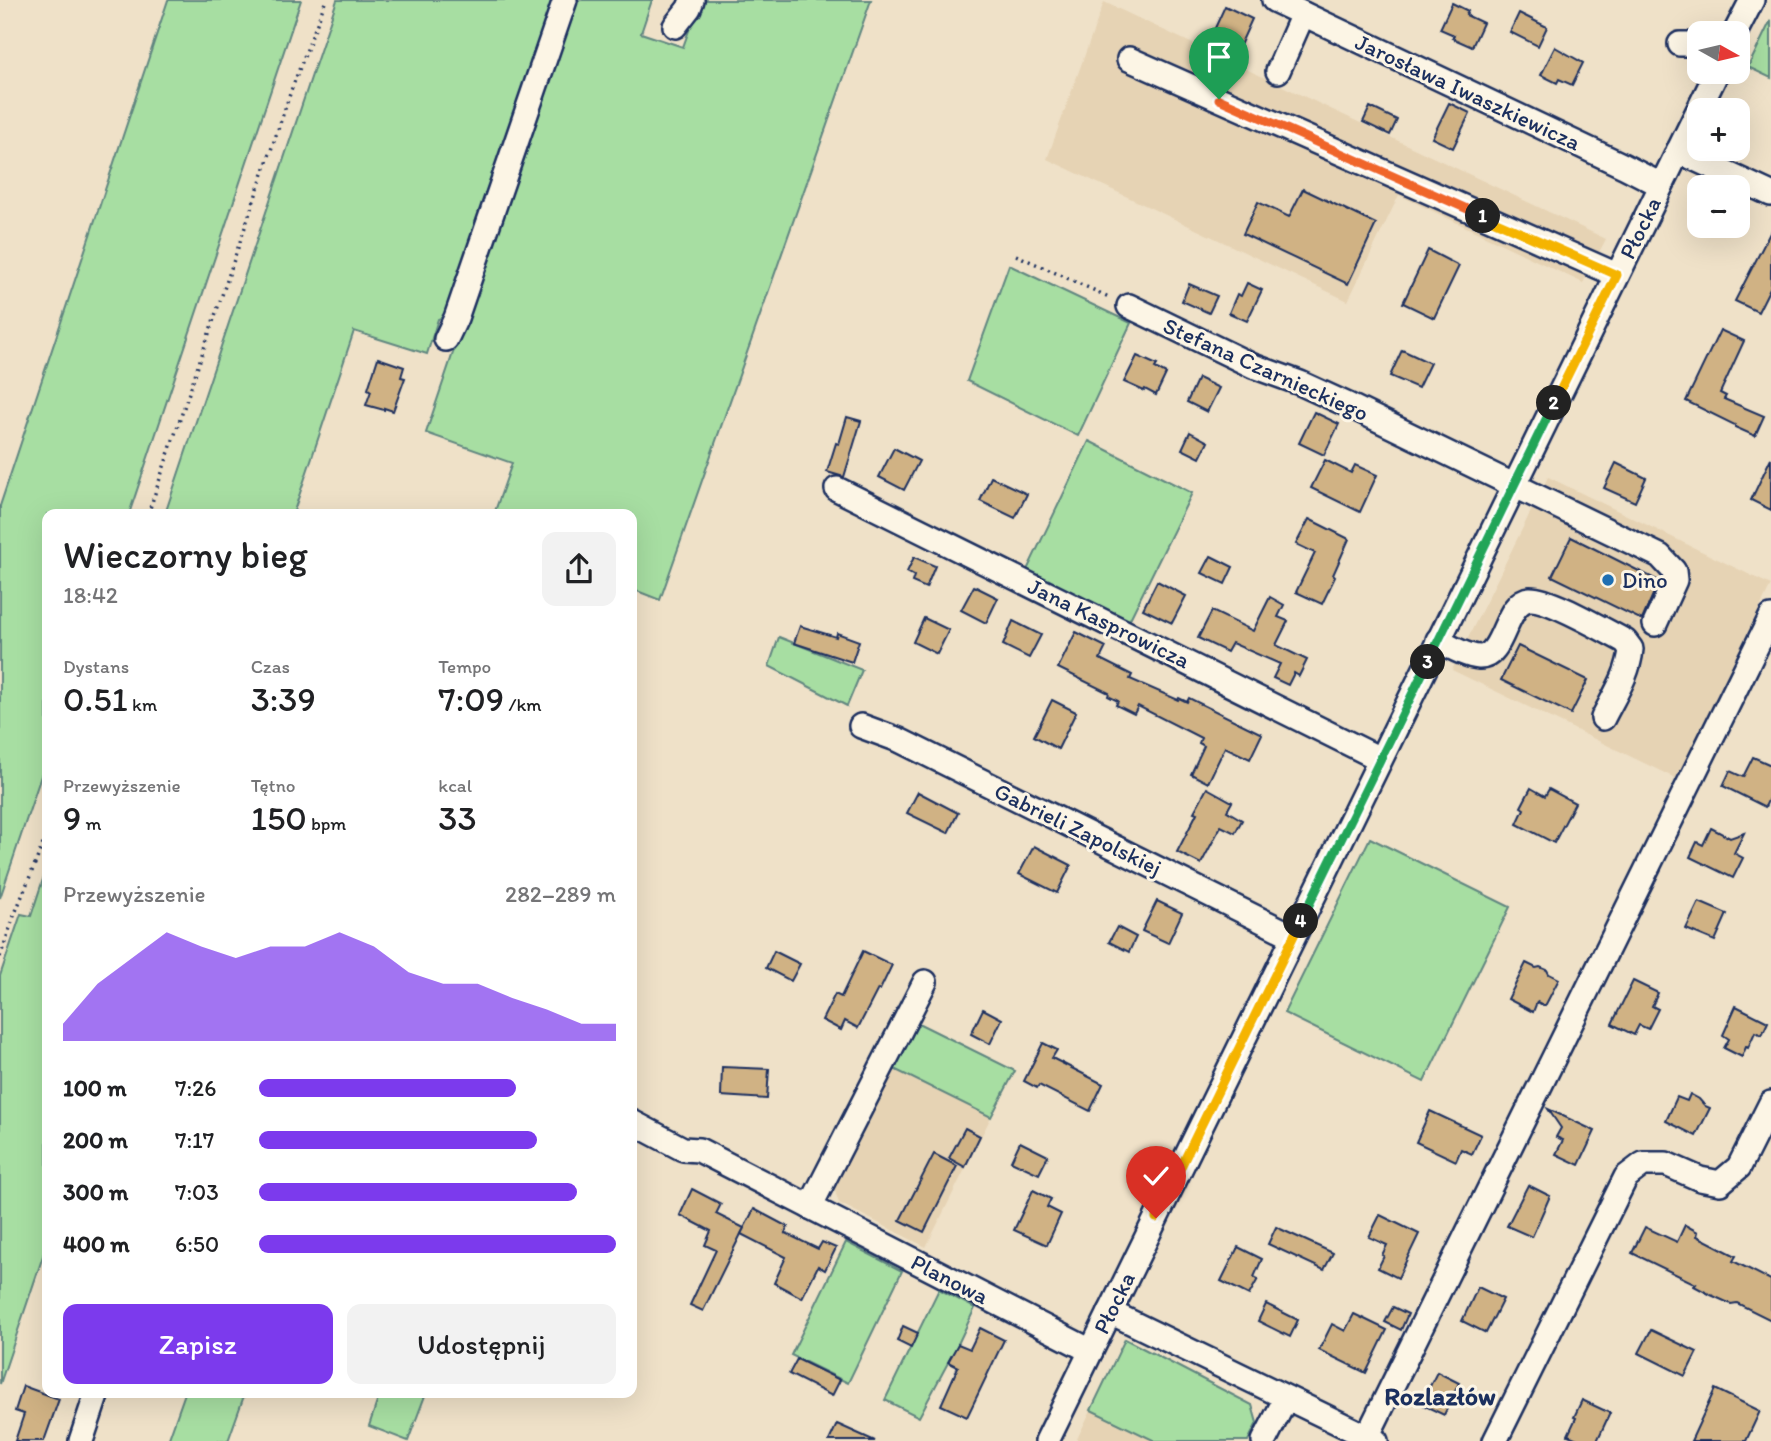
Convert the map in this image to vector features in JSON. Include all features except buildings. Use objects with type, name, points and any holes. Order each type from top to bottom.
[{"type":"street","points":[[446,339],[456,318],[565,0]]},
{"type":"street","points":[[675,26],[692,0]]},
{"type":"street","name":"Jarosława Iwaszkiewicza","points":[[1274,0],[1661,185]]},
{"type":"street","points":[[1741,21],[1752,0]]},
{"type":"street","points":[[1278,71],[1303,14]]},
{"type":"street","points":[[1129,59],[1617,275]]},
{"type":"street","name":"Płocka","points":[[1047,1441],[1711,84]]},
{"type":"street","points":[[1678,151],[1771,194]]},
{"type":"street","name":"Stefana Czarnieckiego","points":[[1129,306],[1253,366],[1300,383],[1348,405],[1660,556],[1674,571],[1675,580],[1655,624]]},
{"type":"street","name":"Jana Kasprowicza","points":[[837,489],[1380,759]]},
{"type":"street","points":[[1438,640],[1449,647],[1478,657],[1486,655],[1494,648],[1522,601],[1532,599],[1549,603],[1625,641],[1631,649],[1626,672],[1603,718]]},
{"type":"street","points":[[1110,1312],[1371,1439],[1771,617]]},
{"type":"street","name":"Gabrieli Zapolskiej","points":[[861,726],[899,740],[1293,936]]},
{"type":"street","points":[[810,1208],[925,982]]},
{"type":"street","points":[[1495,1441],[1626,1178],[1643,1164],[1665,1164],[1700,1179],[1720,1183],[1739,1167],[1771,1103]]},
{"type":"street","name":"Planowa","points":[[637,1125],[683,1149],[699,1150],[1091,1351]]},
{"type":"street","points":[[80,1441],[95,1398]]},
{"type":"street","points":[[1264,1441],[1286,1398]]},
{"type":"path","points":[[150,509],[292,88],[327,0]]},
{"type":"path","points":[[1016,254],[1129,306]]},
{"type":"path","points":[[0,957],[42,846]]},
{"type":"shaded area","points":[[1104,2],[1606,239],[1583,283],[1399,195],[1348,301],[1047,159]]},
{"type":"shaded area","points":[[1548,477],[1771,585],[1677,779],[1452,670]]},
{"type":"shaded area","points":[[894,1069],[991,1117],[926,1247],[839,1203],[834,1188]]},
{"type":"shaded area","points":[[1091,1410],[1155,1441],[1076,1441]]},
{"type":"green space","points":[[168,0],[301,0],[131,509],[42,509],[42,773],[0,898],[0,506]]},
{"type":"green space","points":[[337,0],[556,0],[450,315],[438,319],[427,354],[354,331],[295,509],[167,509]]},
{"type":"green space","points":[[572,0],[652,0],[641,33],[683,47],[700,0],[871,0],[660,600],[637,591],[637,509],[496,509],[512,463],[426,433]]},
{"type":"green space","points":[[1771,20],[1771,78],[1750,68]]},
{"type":"green space","points":[[1009,265],[1131,323],[1078,436],[967,381]]},
{"type":"green space","points":[[1089,441],[1192,493],[1129,621],[1076,597],[1027,570]]},
{"type":"green space","points":[[779,637],[862,670],[847,706],[769,666]]},
{"type":"green space","points":[[1370,838],[1510,907],[1424,1082],[1284,1013]]},
{"type":"green space","points":[[42,882],[42,1259],[0,1384],[0,976],[21,914],[31,916]]},
{"type":"green space","points":[[918,1023],[1015,1071],[991,1117],[894,1069]]},
{"type":"green space","points":[[846,1242],[902,1271],[848,1383],[791,1355]]},
{"type":"green space","points":[[939,1289],[975,1308],[919,1417],[885,1400]]},
{"type":"green space","points":[[1125,1339],[1252,1405],[1257,1423],[1248,1441],[1155,1441],[1091,1410]]},
{"type":"green space","points":[[183,1398],[243,1398],[228,1441],[168,1441]]},
{"type":"green space","points":[[378,1398],[424,1398],[408,1441],[369,1426]]},
{"type":"place","name":"Dino","points":[[1608,580]]},
{"type":"district","name":"Rozlazłów","points":[[1440,1396]]},
{"type":"route","points":[[1156,1218],[1617,275],[1219,99]]}]
